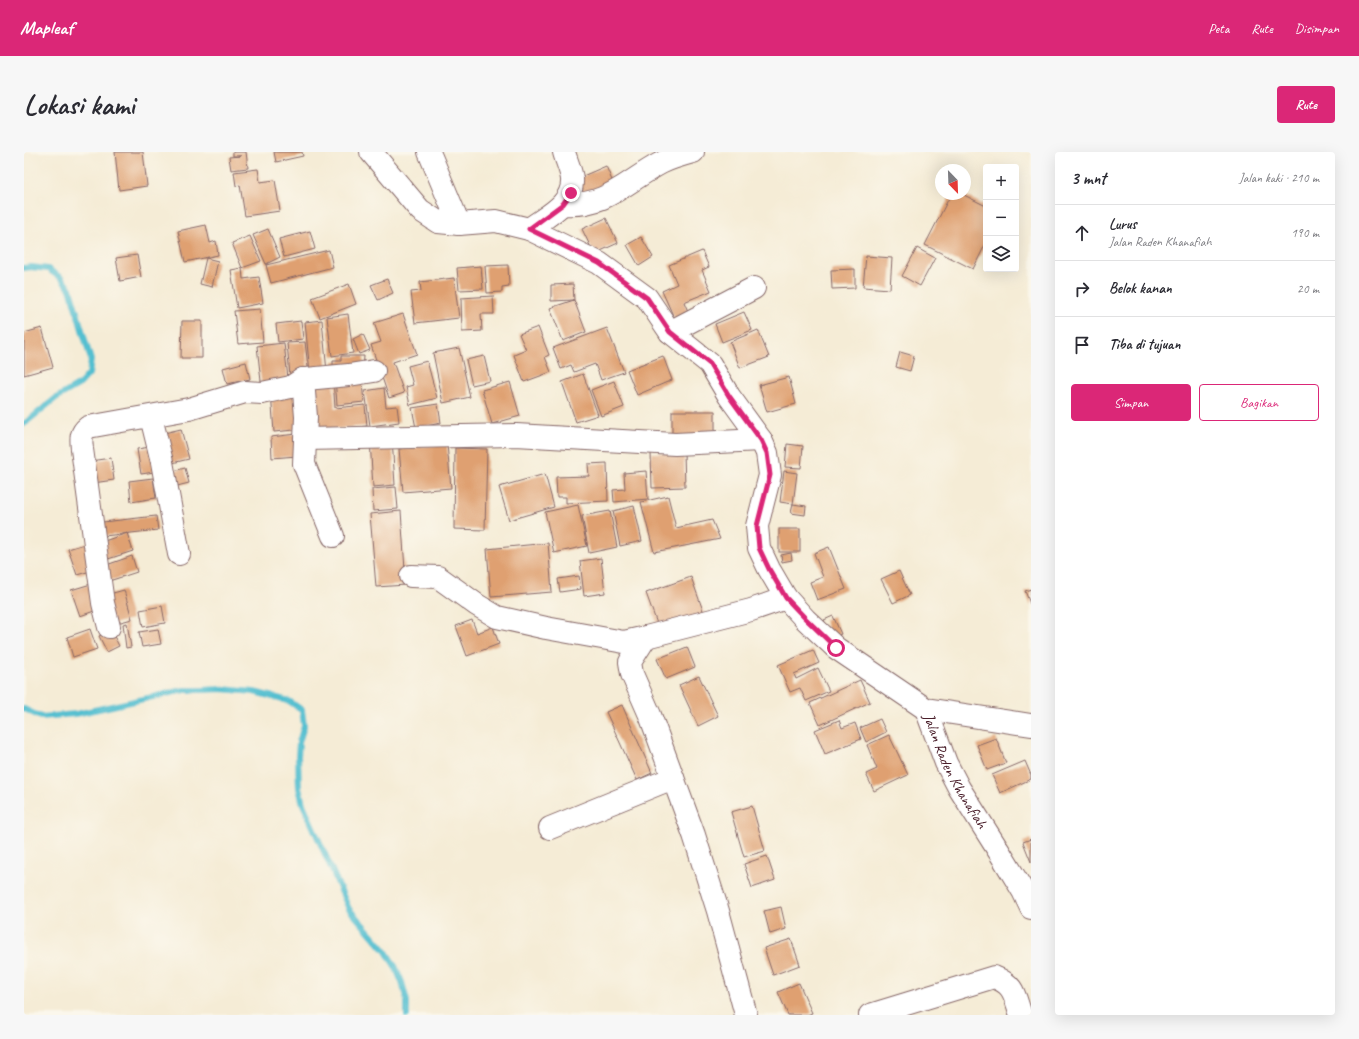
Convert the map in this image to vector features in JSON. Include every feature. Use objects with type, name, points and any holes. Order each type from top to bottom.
[{"type":"street","name":"Jalan Raden Khanafiah","points":[[372,152],[420,210],[438,222],[459,224],[496,221],[529,229],[599,263],[647,298],[670,332],[710,364],[729,396],[761,440],[767,453],[770,475],[757,526],[759,548],[786,598],[836,648],[926,709],[946,763],[1023,891],[1031,908]]},
{"type":"street","points":[[429,152],[459,224]]},
{"type":"street","points":[[529,229],[563,204],[571,193],[572,178],[564,152]]},
{"type":"street","points":[[563,204],[576,205],[603,199],[661,163],[693,152]]},
{"type":"street","points":[[670,332],[754,288]]},
{"type":"street","points":[[109,627],[103,603],[92,524],[81,436],[83,431],[88,427],[151,417],[201,406],[245,392],[262,394],[290,387],[303,379],[374,371]]},
{"type":"street","points":[[303,379],[306,417],[304,464],[333,536]]},
{"type":"street","points":[[151,417],[162,462],[179,554]]},
{"type":"street","points":[[305,439],[516,435],[675,444],[761,440]]},
{"type":"street","points":[[411,576],[438,577],[477,605],[498,617],[546,628],[624,642],[751,610],[786,598]]},
{"type":"street","points":[[646,637],[630,662],[632,674],[650,715],[694,835],[746,1015]]},
{"type":"street","points":[[926,709],[1031,725]]},
{"type":"street","points":[[550,828],[673,778]]},
{"type":"street","points":[[870,1015],[994,977],[1010,986],[1021,1015]]},
{"type":"building","points":[[115,152],[143,152],[147,186],[119,190]]},
{"type":"building","points":[[233,152],[246,152],[248,168],[231,170],[229,157],[241,156],[233,156]]},
{"type":"building","points":[[274,152],[302,152],[303,156],[276,162]]},
{"type":"building","points":[[606,166],[613,183],[583,196],[576,179]]},
{"type":"building","points":[[258,169],[260,182],[275,180],[280,211],[245,216],[240,185],[236,186],[234,172]]},
{"type":"building","points":[[971,198],[983,204],[983,249],[973,269],[925,245],[948,200],[971,200]]},
{"type":"building","points":[[606,218],[618,243],[594,254],[582,229]]},
{"type":"building","points":[[206,225],[210,243],[216,241],[218,255],[185,262],[178,231]]},
{"type":"building","points":[[268,229],[280,257],[266,264],[253,235]]},
{"type":"building","points":[[310,231],[315,249],[284,257],[279,239]]},
{"type":"building","points":[[250,236],[261,261],[242,268],[232,243]]},
{"type":"building","points":[[641,237],[653,257],[639,266],[627,245]]},
{"type":"building","points":[[917,248],[935,258],[920,286],[902,276]]},
{"type":"building","points":[[329,250],[333,267],[271,283],[266,265]]},
{"type":"building","points":[[702,251],[709,267],[702,270],[711,291],[684,302],[690,316],[676,322],[662,291],[677,284],[669,265]]},
{"type":"building","points":[[137,255],[141,277],[120,281],[116,258]]},
{"type":"building","points":[[866,256],[892,258],[890,289],[863,287]]},
{"type":"building","points":[[206,258],[218,261],[212,287],[200,284]]},
{"type":"building","points":[[508,265],[509,286],[502,287],[502,292],[487,293],[485,266]]},
{"type":"building","points":[[481,266],[483,289],[459,290],[457,268]]},
{"type":"building","points":[[242,268],[243,279],[259,277],[263,303],[237,308],[231,270]]},
{"type":"building","points":[[855,269],[855,288],[832,289],[831,270]]},
{"type":"building","points":[[454,278],[459,318],[415,323],[411,292],[421,291],[420,282]]},
{"type":"building","points":[[387,279],[393,293],[378,300],[371,285]]},
{"type":"building","points":[[349,284],[356,304],[320,318],[312,298]]},
{"type":"building","points":[[573,284],[574,300],[551,301],[551,285]]},
{"type":"building","points":[[493,296],[494,314],[481,314],[482,331],[462,332],[461,298]]},
{"type":"building","points":[[574,300],[586,332],[563,341],[550,308]]},
{"type":"building","points":[[260,309],[263,342],[238,344],[234,311]]},
{"type":"building","points":[[744,312],[752,330],[722,342],[715,324]]},
{"type":"building","points":[[348,314],[353,353],[332,356],[327,317]]},
{"type":"building","points":[[403,314],[417,354],[393,362],[404,393],[389,398],[371,345],[381,342],[374,323]]},
{"type":"building","points":[[322,320],[327,372],[310,373],[305,322]]},
{"type":"building","points":[[182,321],[202,321],[202,358],[181,358]]},
{"type":"building","points":[[301,321],[303,339],[278,342],[276,324]]},
{"type":"building","points":[[538,327],[549,355],[545,357],[551,372],[524,382],[514,355],[526,350],[519,334]]},
{"type":"building","points":[[42,328],[53,367],[24,375],[24,333]]},
{"type":"building","points":[[607,328],[624,372],[601,380],[595,364],[574,372],[571,365],[561,369],[553,348]]},
{"type":"building","points":[[758,330],[769,357],[740,368],[730,342]]},
{"type":"building","points":[[363,334],[370,350],[359,354],[353,339]]},
{"type":"building","points":[[305,342],[309,375],[290,376],[287,343]]},
{"type":"building","points":[[284,343],[289,387],[262,390],[257,346]]},
{"type":"building","points":[[459,348],[470,397],[443,403],[433,353]]},
{"type":"building","points":[[900,352],[914,356],[910,371],[896,367]]},
{"type":"building","points":[[341,356],[364,356],[363,371],[333,375],[333,361],[341,361]]},
{"type":"building","points":[[484,356],[490,381],[472,385],[466,360]]},
{"type":"building","points":[[663,356],[672,380],[637,395],[627,370]]},
{"type":"building","points":[[427,361],[437,398],[410,405],[406,387],[413,385],[408,366]]},
{"type":"building","points":[[246,362],[250,379],[227,384],[223,368]]},
{"type":"building","points":[[361,374],[364,402],[337,405],[335,377]]},
{"type":"building","points":[[583,374],[598,415],[576,422],[562,382]]},
{"type":"building","points":[[789,377],[796,404],[767,412],[759,385]]},
{"type":"building","points":[[333,378],[335,408],[365,405],[367,426],[310,431],[306,380]]},
{"type":"building","points":[[614,381],[624,407],[601,416],[591,390]]},
{"type":"building","points":[[510,382],[520,416],[492,424],[482,390]]},
{"type":"building","points":[[384,388],[386,407],[397,406],[399,422],[370,426],[365,391]]},
{"type":"building","points":[[301,391],[304,429],[274,432],[271,393]]},
{"type":"building","points":[[438,404],[441,423],[416,428],[412,408]]},
{"type":"building","points":[[672,411],[715,411],[715,439],[672,440]]},
{"type":"building","points":[[181,429],[189,459],[168,464],[160,434]]},
{"type":"building","points":[[296,434],[297,456],[272,458],[271,437]]},
{"type":"building","points":[[392,438],[395,485],[373,487],[370,440]]},
{"type":"building","points":[[447,444],[451,488],[403,492],[399,449]]},
{"type":"building","points":[[787,444],[803,446],[801,468],[785,467]]},
{"type":"building","points":[[157,446],[161,471],[141,474],[137,449]]},
{"type":"building","points":[[455,448],[487,449],[485,530],[454,529]]},
{"type":"building","points":[[684,452],[685,487],[652,488],[651,453]]},
{"type":"building","points":[[111,458],[114,480],[93,483],[90,461]]},
{"type":"building","points":[[607,463],[608,501],[566,503],[566,497],[557,497],[556,477],[589,476],[588,464]]},
{"type":"building","points":[[185,468],[189,483],[169,488],[166,473]]},
{"type":"building","points":[[646,471],[648,499],[614,502],[613,490],[625,489],[624,473]]},
{"type":"building","points":[[784,471],[797,473],[793,504],[780,502]]},
{"type":"building","points":[[545,474],[554,507],[509,520],[499,487]]},
{"type":"building","points":[[153,478],[156,498],[131,502],[129,481]]},
{"type":"building","points":[[396,487],[398,509],[373,511],[372,489]]},
{"type":"building","points":[[668,496],[676,528],[712,520],[720,539],[654,552],[641,502]]},
{"type":"building","points":[[793,504],[806,506],[805,515],[791,513]]},
{"type":"building","points":[[578,505],[587,546],[554,553],[545,512]]},
{"type":"building","points":[[634,506],[642,541],[620,546],[613,511]]},
{"type":"building","points":[[401,511],[406,585],[376,587],[370,514]]},
{"type":"building","points":[[610,511],[617,547],[589,553],[582,516]]},
{"type":"building","points":[[156,516],[158,530],[95,537],[94,523]]},
{"type":"building","points":[[779,529],[800,529],[800,552],[779,552]]},
{"type":"building","points":[[127,533],[133,551],[105,560],[99,543]]},
{"type":"building","points":[[88,543],[97,569],[77,575],[68,549]]},
{"type":"building","points":[[548,543],[552,592],[491,597],[487,549]]},
{"type":"building","points":[[829,547],[846,589],[817,600],[810,582],[823,577],[814,553]]},
{"type":"building","points":[[791,553],[792,560],[782,562],[781,555]]},
{"type":"building","points":[[132,556],[137,572],[106,582],[101,567]]},
{"type":"building","points":[[601,558],[605,593],[584,596],[580,561]]},
{"type":"building","points":[[899,571],[910,595],[893,603],[881,579]]},
{"type":"building","points":[[579,576],[581,589],[560,592],[558,579]]},
{"type":"building","points":[[691,577],[705,616],[660,632],[646,593]]},
{"type":"building","points":[[91,584],[100,609],[80,616],[71,590]]},
{"type":"building","points":[[1031,589],[1031,606],[1025,591]]},
{"type":"building","points":[[124,590],[132,619],[110,625],[102,596]]},
{"type":"building","points":[[162,606],[165,623],[143,627],[140,610]]},
{"type":"building","points":[[833,616],[841,634],[832,638],[824,620]]},
{"type":"building","points":[[472,620],[477,633],[493,627],[499,644],[467,656],[456,626]]},
{"type":"building","points":[[127,623],[131,647],[126,648],[123,624]]},
{"type":"building","points":[[90,629],[97,649],[73,657],[67,637]]},
{"type":"building","points":[[158,629],[161,644],[142,647],[139,632]]},
{"type":"building","points":[[111,630],[119,646],[107,652],[99,636]]},
{"type":"building","points":[[687,647],[695,667],[666,679],[657,659]]},
{"type":"building","points":[[813,650],[819,663],[794,674],[796,679],[818,668],[829,691],[806,701],[800,688],[790,692],[778,665]]},
{"type":"building","points":[[699,676],[718,716],[698,726],[679,685]]},
{"type":"building","points":[[860,680],[870,702],[820,725],[810,703]]},
{"type":"building","points":[[622,705],[652,773],[637,780],[606,712]]},
{"type":"building","points":[[880,719],[886,732],[866,742],[860,728]]},
{"type":"building","points":[[839,720],[842,728],[855,723],[861,739],[825,754],[815,730]]},
{"type":"building","points":[[889,735],[908,775],[874,791],[866,774],[877,769],[867,745]]},
{"type":"building","points":[[996,738],[1006,763],[987,770],[977,745]]},
{"type":"building","points":[[1025,761],[1031,775],[1031,779],[1000,793],[992,775]]},
{"type":"building","points":[[752,806],[765,851],[744,857],[731,812]]},
{"type":"building","points":[[1031,839],[1031,862],[1023,842]]},
{"type":"building","points":[[767,856],[775,880],[752,888],[744,864]]},
{"type":"building","points":[[781,907],[786,929],[770,934],[764,911]]},
{"type":"building","points":[[791,939],[800,965],[773,975],[764,948]]},
{"type":"building","points":[[799,983],[812,1013],[807,1015],[788,1015],[778,992]]},
{"type":"waterway","points":[[24,268],[31,267],[48,269],[61,278],[70,289],[91,360],[89,374],[80,384],[56,398],[24,424]]},
{"type":"waterway","points":[[24,709],[41,717],[76,714],[184,690],[222,689],[254,692],[289,701],[302,710],[304,726],[299,742],[298,756],[299,788],[303,804],[349,909],[385,950],[395,966],[402,982],[407,1001],[407,1015]]},
{"type":"route","points":[[571,193],[563,204],[529,229],[599,263],[647,298],[670,332],[710,364],[729,396],[761,440],[767,453],[770,475],[757,526],[759,548],[786,598],[836,648]]}]
